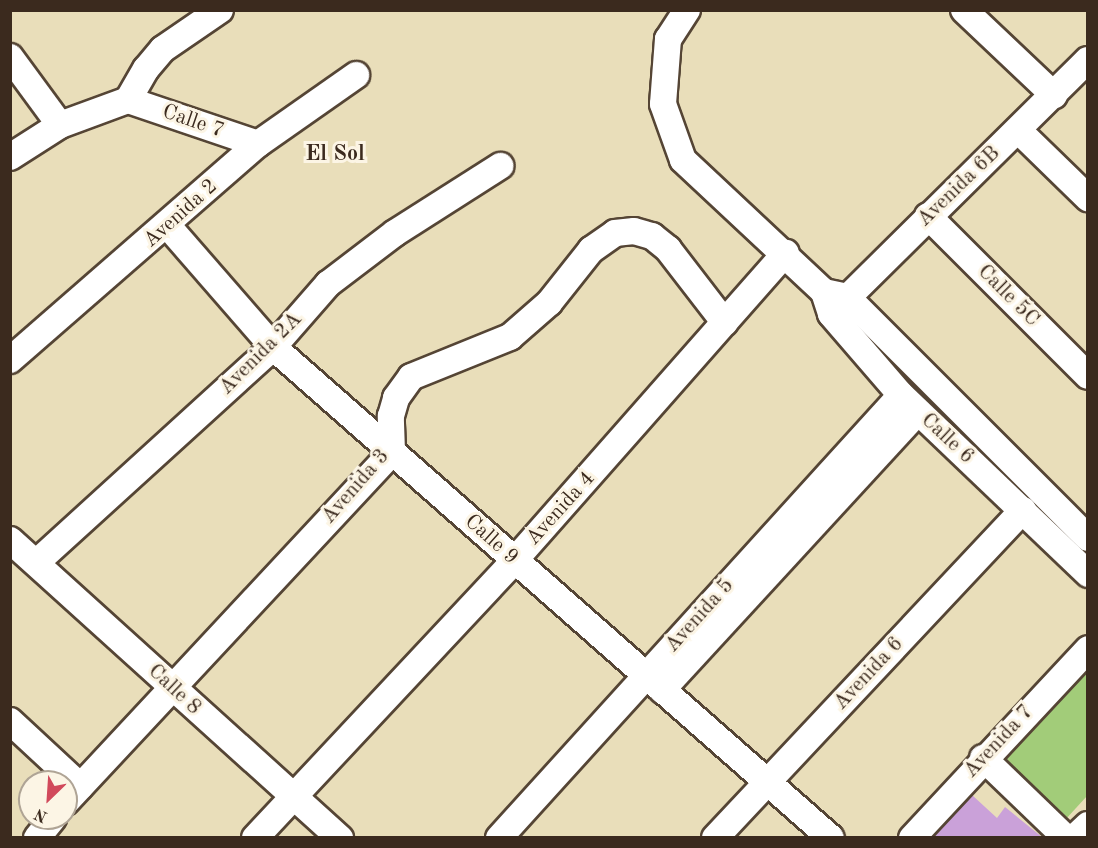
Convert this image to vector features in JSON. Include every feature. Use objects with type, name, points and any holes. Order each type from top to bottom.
[{"type":"street","points":[[10,157],[60,125],[128,100],[146,69],[164,49],[220,10]]},
{"type":"street","name":"Calle 6","points":[[687,10],[668,39],[663,104],[683,160],[1088,538]]},
{"type":"street","points":[[964,10],[1054,95]]},
{"type":"street","points":[[10,57],[60,125]]},
{"type":"street","name":"Avenida 6B","points":[[834,301],[928,216],[1088,60]]},
{"type":"street","name":"Avenida 2","points":[[10,360],[168,226],[258,144],[356,75]]},
{"type":"street","name":"Calle 7","points":[[128,100],[258,144]]},
{"type":"street","points":[[1017,130],[1088,198]]},
{"type":"street","name":"Avenida 2A","points":[[37,562],[273,347],[328,284],[395,233],[500,166]]},
{"type":"street","name":"Calle 5C","points":[[928,216],[1088,376]]},
{"type":"street","name":"Calle 9","points":[[168,226],[273,347],[653,683],[770,780],[831,837]]},
{"type":"street","name":"Avenida 3","points":[[78,788],[170,687],[392,452],[391,416],[396,398],[411,377],[510,337],[549,303],[591,250],[615,233],[634,231],[652,236],[668,249],[725,323]]},
{"type":"street","name":"Avenida 4","points":[[255,837],[514,561],[786,254]]},
{"type":"street","name":"Calle 6","points":[[834,301],[910,404],[1088,574]]},
{"type":"street","name":"Avenida 5","points":[[499,837],[653,683],[910,404]]},
{"type":"street","name":"Avenida 6","points":[[715,837],[1023,510]]},
{"type":"street","name":"Calle 8","points":[[10,540],[37,562],[291,797],[340,837]]},
{"type":"street","name":"Avenida 7","points":[[912,837],[983,758],[1088,649]]},
{"type":"street","points":[[10,721],[52,770]]},
{"type":"street","points":[[983,758],[1066,837]]},
{"type":"street","points":[[1074,837],[1088,825]]},
{"type":"green space","points":[[1087,653],[1087,796],[1065,820],[994,752]]},
{"type":"building","points":[[972,795],[997,818],[1005,807],[1042,837],[933,837]]},
{"type":"district","name":"El Sol","points":[[335,155]]}]
